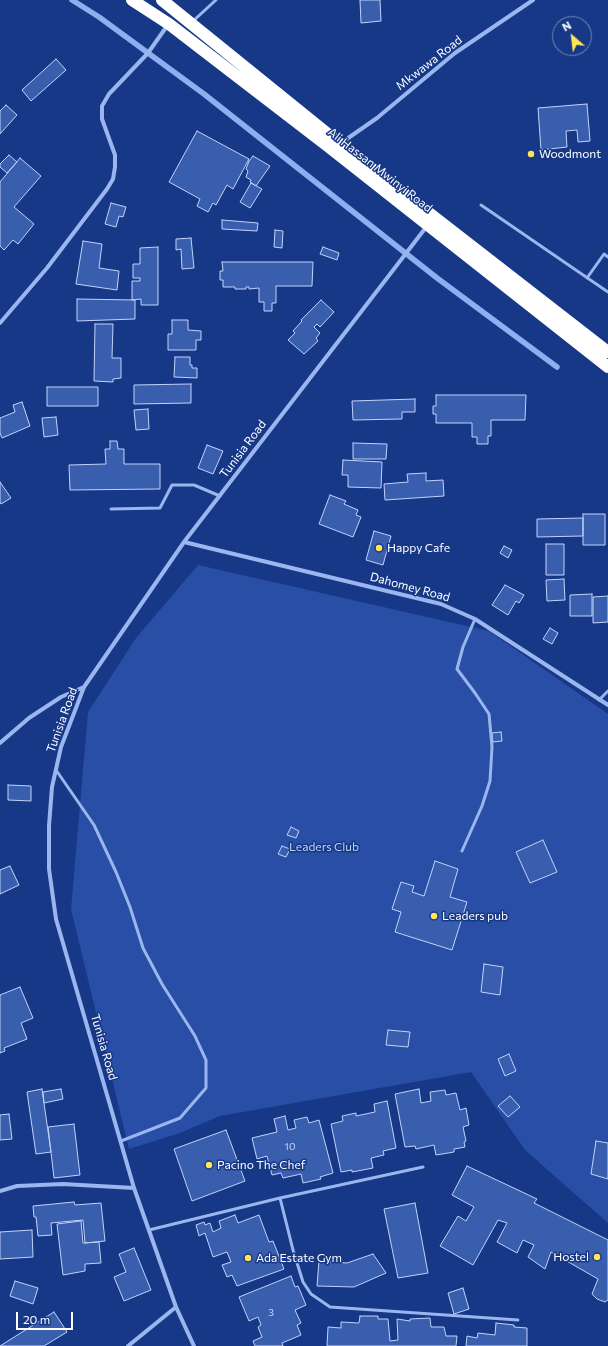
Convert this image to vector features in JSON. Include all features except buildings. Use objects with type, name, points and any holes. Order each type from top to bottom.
[{"type":"highway","name":"Ali Hassan Mwinyi Road","points":[[132,0],[169,24],[329,147],[608,352]]},
{"type":"highway","name":"Ali Hassan Mwinyi Road","points":[[162,0],[340,144],[431,222],[608,367]]},
{"type":"street","name":"Mkwawa Road","points":[[340,144],[376,118],[455,53],[533,0]]},
{"type":"street","points":[[0,323],[47,268],[113,179],[116,167],[115,155],[102,119],[102,106],[109,94],[148,53],[169,24]]},
{"type":"street","name":"Tunisia Road","points":[[194,1346],[176,1307],[134,1188],[56,919],[49,869],[49,826],[52,787],[61,747],[84,687],[184,542],[431,222]]},
{"type":"street","name":"Dahomey Road","points":[[184,542],[441,604],[475,619],[608,705]]},
{"type":"street","points":[[0,742],[29,718],[61,697],[84,687]]},
{"type":"street","points":[[0,1191],[17,1186],[63,1184],[134,1188]]},
{"type":"street","points":[[128,1346],[176,1307]]},
{"type":"lane","points":[[191,23],[216,0]]},
{"type":"lane","points":[[481,205],[608,292]]},
{"type":"lane","points":[[587,278],[604,254],[608,257]]},
{"type":"lane","points":[[111,509],[160,508],[172,485],[194,485],[220,496]]},
{"type":"lane","points":[[462,851],[482,806],[490,781],[492,747],[489,714],[457,670],[463,647],[475,619]]},
{"type":"lane","points":[[599,700],[608,691]]},
{"type":"lane","points":[[56,770],[94,826],[125,893],[144,948],[162,984],[195,1036],[206,1060],[206,1088],[180,1118],[121,1141]]},
{"type":"lane","points":[[149,1230],[280,1198],[423,1167]]},
{"type":"lane","points":[[280,1198],[292,1250],[303,1282],[311,1294],[330,1307],[518,1320]]},
{"type":"green space","name":"Leaders Club","points":[[198,565],[489,631],[608,714],[608,1223],[525,1150],[471,1072],[220,1116],[180,1133],[129,1149],[71,909],[88,712],[136,638]]},
{"type":"waterway","points":[[72,0],[99,17],[204,94],[437,278],[557,367]]},
{"type":"place","name":"Woodmont","points":[[531,154]]},
{"type":"place","name":"Happy Cafe","points":[[379,548]]},
{"type":"place","name":"Leaders pub","points":[[434,916]]},
{"type":"place","name":"Pacino The Chef","points":[[209,1165]]},
{"type":"place","name":"Hostel","points":[[597,1257]]},
{"type":"place","name":"Ada Estate Gym","points":[[248,1258]]}]
